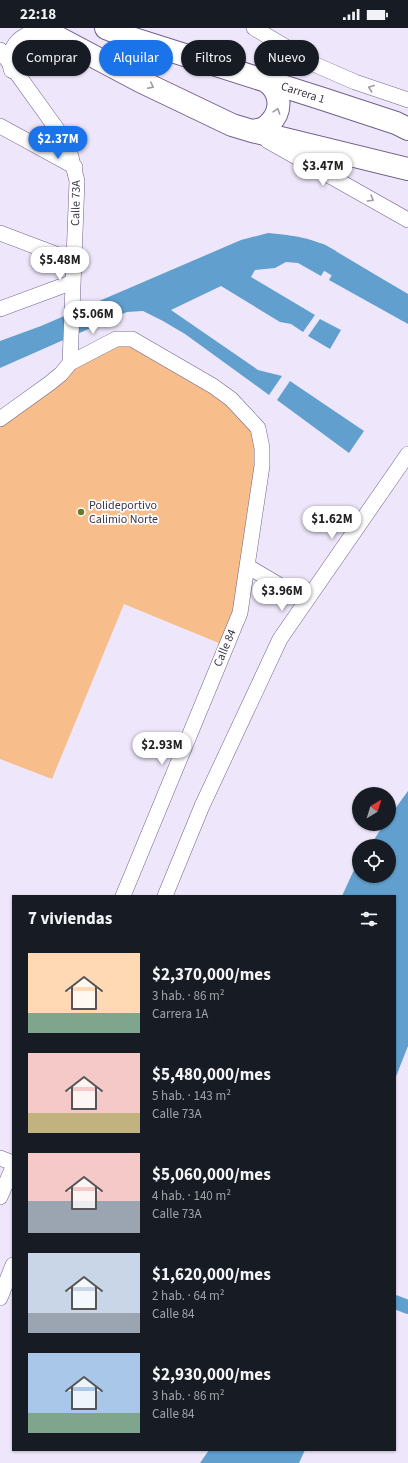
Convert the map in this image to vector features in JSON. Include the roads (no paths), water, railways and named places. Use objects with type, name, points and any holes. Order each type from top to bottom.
[{"type":"highway","name":"Carrera 1","points":[[106,28],[131,38],[266,81],[408,129]]},
{"type":"highway","points":[[43,31],[140,81],[225,122],[252,131],[408,169]]},
{"type":"highway","points":[[252,131],[269,125],[278,111],[279,100],[277,94],[271,84],[266,81]]},
{"type":"highway","points":[[352,156],[408,179]]},
{"type":"street","points":[[254,28],[316,65],[355,82],[408,100]]},
{"type":"street","points":[[21,40],[36,33],[48,34],[43,31]]},
{"type":"street","name":"Calle 73A","points":[[0,50],[12,68]]},
{"type":"street","name":"Calle 73A","points":[[18,76],[64,139],[75,167],[77,181],[70,363]]},
{"type":"street","points":[[0,126],[75,167]]},
{"type":"street","points":[[252,131],[408,220]]},
{"type":"street","points":[[0,233],[74,261]]},
{"type":"street","points":[[0,308],[73,282]]},
{"type":"street","name":"Calle 84","points":[[70,363],[116,339],[132,339],[213,386],[231,399],[258,428],[262,448],[262,466],[240,613],[123,895]]},
{"type":"street","points":[[0,419],[50,383],[61,374],[70,363]]},
{"type":"street","points":[[165,895],[202,806],[280,639],[408,454]]},
{"type":"street","points":[[247,566],[306,601]]},
{"type":"street","points":[[0,1158],[12,1163]]},
{"type":"street","points":[[0,1197],[12,1168]]},
{"type":"street","points":[[0,1298],[12,1268]]},
{"type":"water","points":[[268,233],[311,240],[336,251],[321,276],[298,263],[286,262],[275,268],[255,270],[251,277],[315,315],[303,332],[291,324],[280,322],[221,286],[171,310],[258,370],[282,376],[269,395],[185,334],[143,311],[127,312],[0,368],[0,341],[41,326],[241,240]]},
{"type":"water","points":[[343,256],[408,294],[408,324],[329,280]]},
{"type":"water","points":[[320,319],[341,330],[330,349],[308,336]]},
{"type":"water","points":[[290,381],[364,431],[349,453],[277,400]]},
{"type":"water","points":[[408,791],[408,1046],[396,1076],[396,895],[342,895],[352,874],[352,883],[396,883],[396,839],[374,839],[380,831],[396,831],[396,807]]},
{"type":"water","points":[[208,1451],[305,1451],[299,1463],[200,1463]]},
{"type":"waterway","points":[[302,250],[320,255],[408,308]]},
{"type":"waterway","points":[[396,1302],[408,1307]]},
{"type":"place","name":"Polideportivo Calimio Norte","points":[[81,512]]}]
